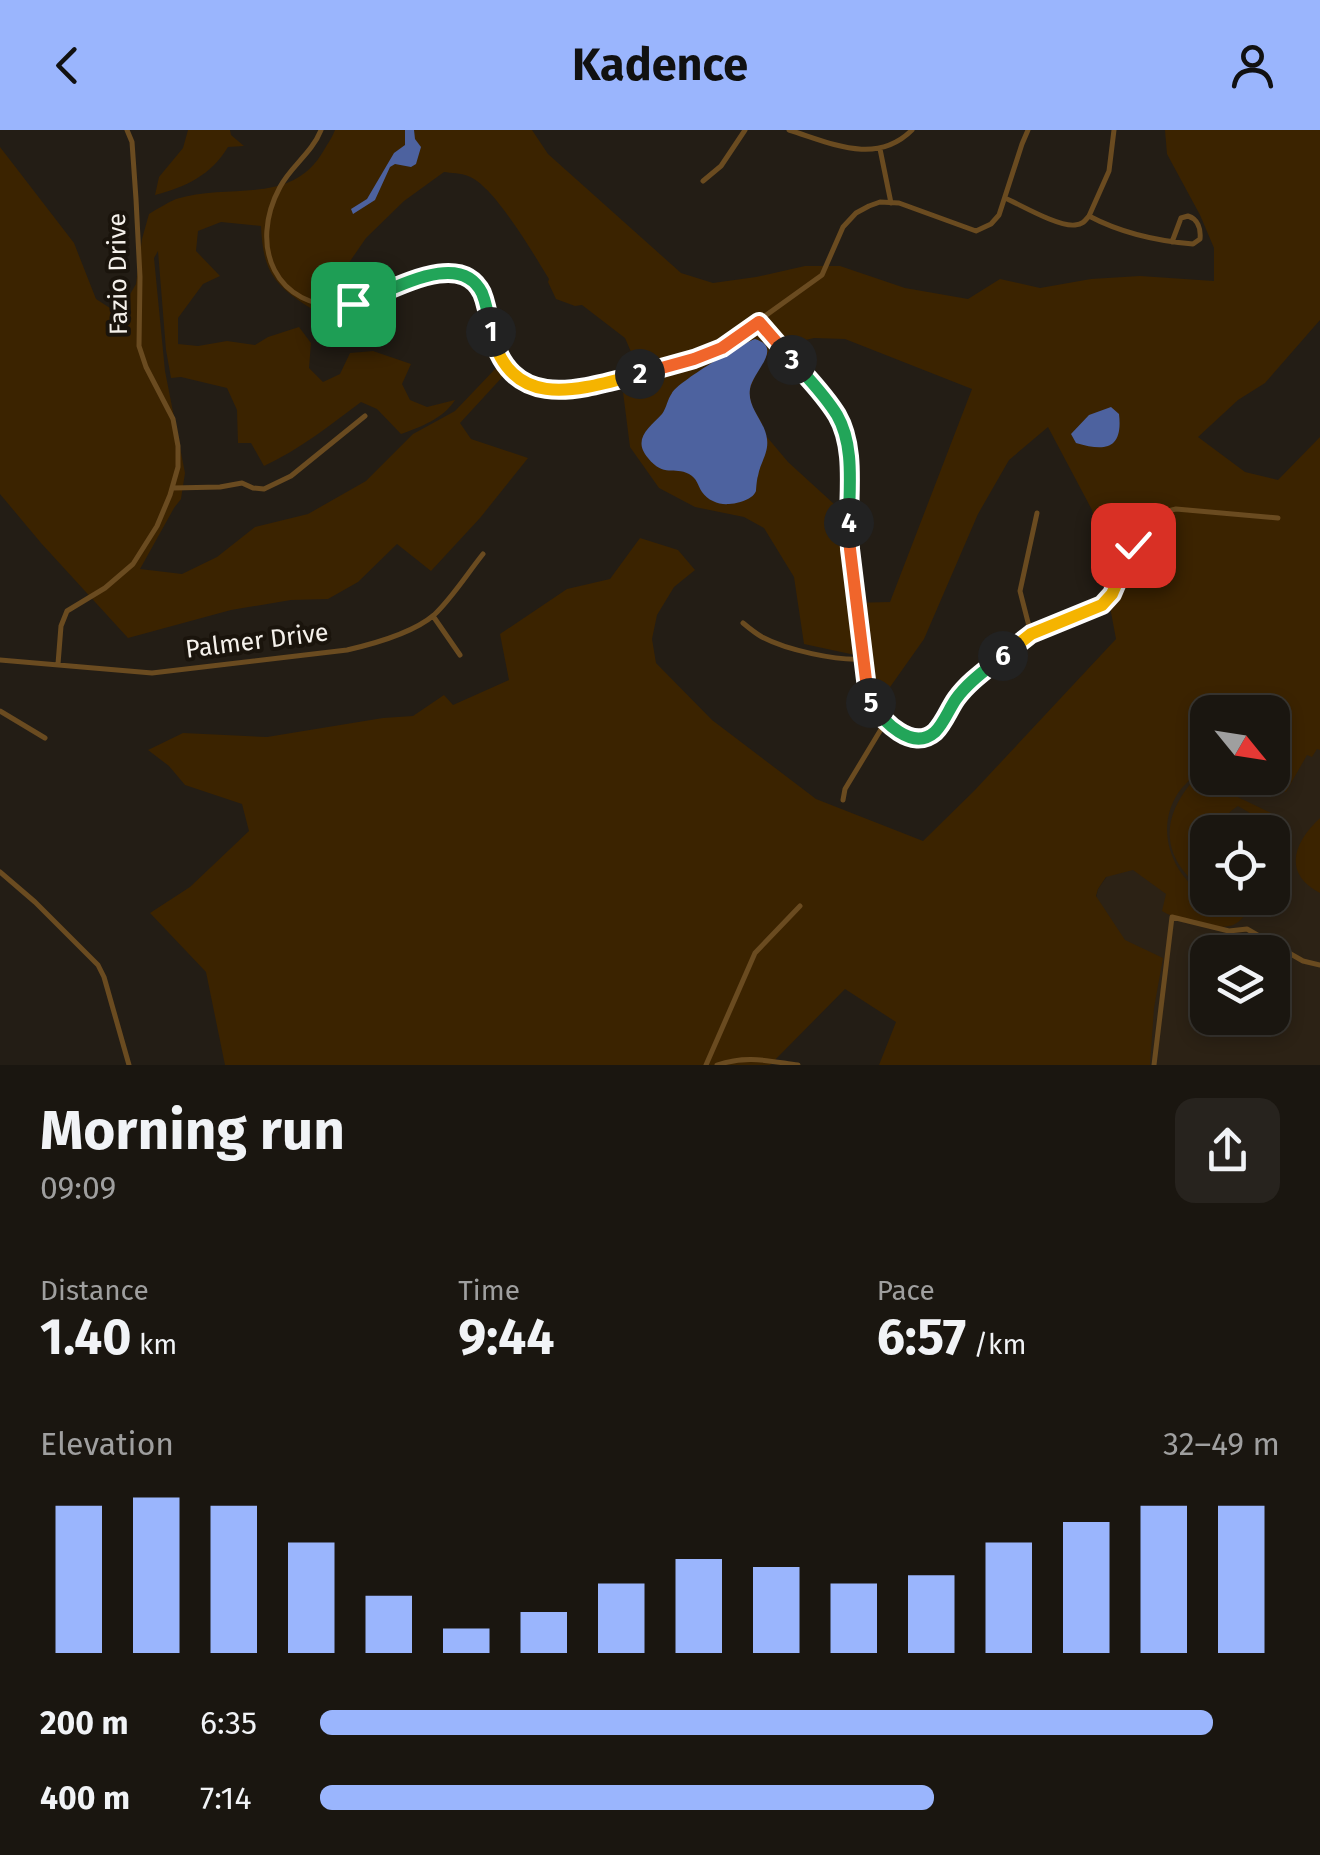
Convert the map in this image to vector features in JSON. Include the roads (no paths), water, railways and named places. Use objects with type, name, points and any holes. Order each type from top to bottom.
[{"type":"street","name":"Fazio Drive","points":[[58,664],[60,626],[67,611],[105,588],[133,564],[157,526],[172,488],[178,456],[168,406],[139,346],[136,184],[127,130]]},
{"type":"street","points":[[321,130],[314,145],[277,191],[266,232],[267,252],[276,274],[294,294],[333,307],[347,306],[438,272],[458,274],[482,293],[498,356],[506,367],[532,386],[556,391],[585,388],[722,348],[822,275],[847,222],[856,213],[880,202],[899,203],[976,231],[995,221],[1028,130]]},
{"type":"street","points":[[703,181],[721,166],[745,130]]},
{"type":"street","points":[[789,130],[864,151],[896,144],[912,130]]},
{"type":"street","points":[[1005,198],[1068,225],[1080,224],[1089,216],[1109,171],[1114,130]]},
{"type":"street","points":[[880,149],[890,203]]},
{"type":"street","points":[[1089,216],[1114,228],[1172,242],[1193,244],[1200,239],[1195,220],[1182,218],[1172,242]]},
{"type":"street","points":[[759,322],[832,408],[844,429],[848,444],[850,549],[868,696],[872,706],[900,734],[925,737],[934,732],[957,697],[1031,634],[1102,605],[1112,594],[1140,531],[1163,512],[1176,509],[1278,518]]},
{"type":"street","points":[[172,488],[242,483],[264,490],[291,476],[365,416]]},
{"type":"street","points":[[1031,634],[1020,590],[1037,512]]},
{"type":"street","name":"Palmer Drive","points":[[0,660],[152,673],[347,650],[374,643],[433,616],[483,554]]},
{"type":"street","points":[[433,616],[460,655]]},
{"type":"street","points":[[743,622],[776,643],[850,660],[863,658]]},
{"type":"street","points":[[0,710],[45,738]]},
{"type":"street","points":[[843,800],[845,789],[886,721]]},
{"type":"street","points":[[0,872],[98,965],[129,1065]]},
{"type":"street","points":[[706,1065],[755,953],[800,906]]},
{"type":"street","points":[[1154,1065],[1172,917],[1228,931],[1247,929],[1303,962],[1320,965]]},
{"type":"street","points":[[718,1065],[747,1058],[798,1065]]},
{"type":"water","points":[[405,130],[414,130],[421,147],[416,164],[390,167],[375,200],[353,214],[351,209],[367,199],[394,153],[405,145]]},
{"type":"water","points":[[755,339],[767,348],[767,354],[752,382],[750,396],[766,432],[767,449],[753,495],[737,503],[718,503],[705,495],[689,474],[664,470],[654,464],[643,451],[642,439],[677,388]]},
{"type":"water","points":[[1111,407],[1119,414],[1115,441],[1104,447],[1076,443],[1071,434],[1089,415]]}]
